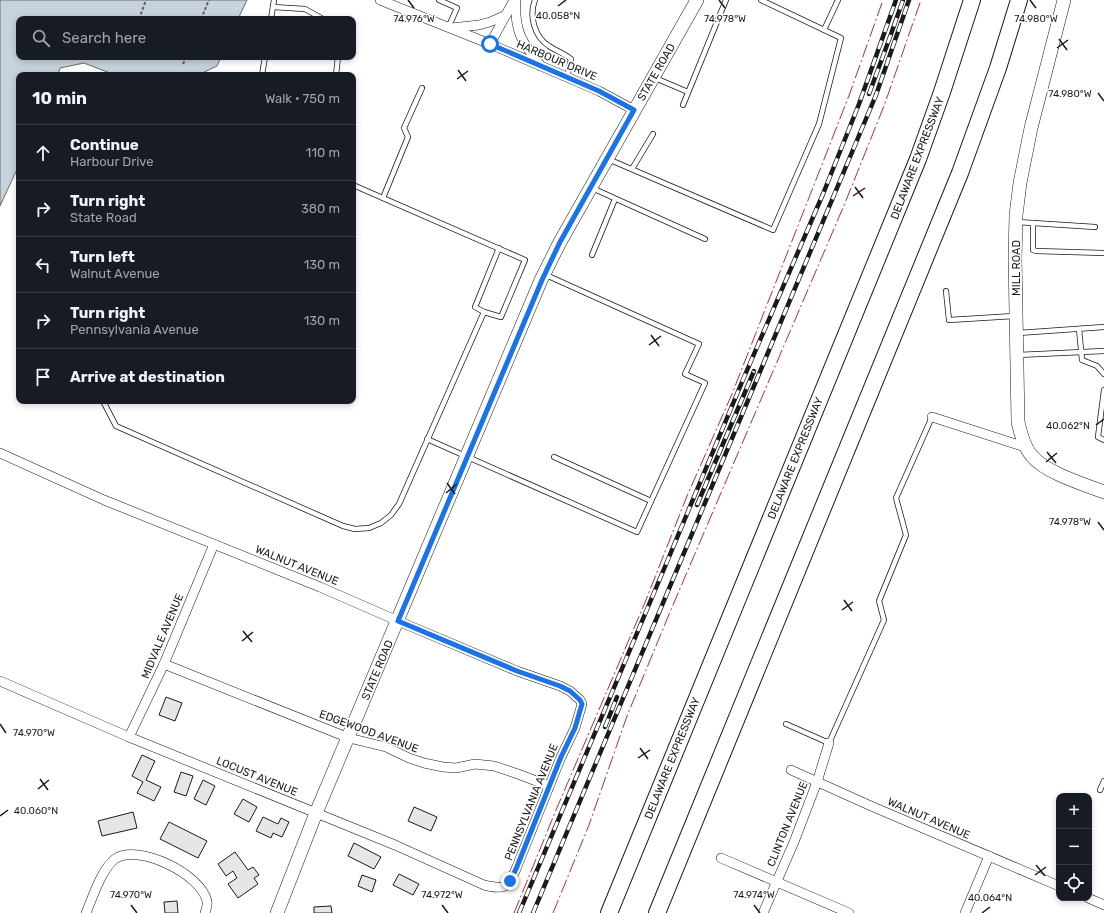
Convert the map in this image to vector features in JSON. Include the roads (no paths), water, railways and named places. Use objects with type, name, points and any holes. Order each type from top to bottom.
[{"type":"highway","name":"DELAWARE EXPRESSWAY","points":[[609,913],[918,159],[972,0]]},
{"type":"highway","points":[[657,913],[960,173],[998,68],[1019,0]]},
{"type":"main road","name":"STATE ROAD","points":[[277,913],[316,813],[544,274],[590,188],[697,0]]},
{"type":"main road","name":"MILL ROAD","points":[[1064,0],[1026,147],[1020,183],[1016,222],[1015,258],[1018,422],[1025,447],[1035,460],[1054,472],[1104,492]]},
{"type":"street","name":"HARBOUR DRIVE","points":[[380,0],[490,44],[599,91],[634,110]]},
{"type":"street","points":[[490,44],[515,0]]},
{"type":"street","points":[[515,0],[516,18],[522,39],[527,49],[542,67]]},
{"type":"street","points":[[448,28],[479,25],[506,15]]},
{"type":"street","points":[[932,417],[1025,447]]},
{"type":"street","name":"WALNUT AVENUE","points":[[0,453],[104,500],[320,587],[517,671],[560,686],[570,691],[580,700],[582,704]]},
{"type":"street","name":"MIDVALE AVENUE","points":[[129,737],[164,664],[214,544]]},
{"type":"street","name":"EDGEWOOD AVENUE","points":[[164,664],[349,738],[386,747],[409,758],[424,763],[456,768],[474,764],[494,766],[549,786]]},
{"type":"street","name":"LOCUST AVENUE","points":[[0,681],[129,737],[394,845],[484,885],[500,888],[506,885]]},
{"type":"street","name":"PENNSYLVANIA AVENUE","points":[[506,885],[510,881],[516,869],[561,757],[575,728],[582,704]]},
{"type":"street","name":"CLINTON AVENUE","points":[[763,913],[794,842],[817,782],[829,742]]},
{"type":"street","name":"WALNUT AVENUE","points":[[791,770],[871,806],[1056,885]]},
{"type":"street","points":[[86,913],[102,877],[111,862],[126,855],[135,855],[153,859],[175,867],[185,873],[194,881],[203,893],[207,901],[205,913]]},
{"type":"street","points":[[965,913],[989,856]]},
{"type":"street","points":[[721,858],[850,913]]},
{"type":"street","points":[[1092,900],[1104,905]]},
{"type":"lane","points":[[272,16],[274,0]]},
{"type":"lane","points":[[439,0],[457,8],[448,28]]},
{"type":"lane","points":[[536,0],[533,5],[535,29],[547,45],[571,59],[567,78]]},
{"type":"lane","points":[[683,105],[726,0]]},
{"type":"lane","points":[[607,158],[773,230],[819,124],[840,38],[761,0]]},
{"type":"lane","points":[[824,30],[838,0]]},
{"type":"lane","points":[[273,7],[305,9],[318,16]]},
{"type":"lane","points":[[262,72],[264,60]]},
{"type":"lane","points":[[337,72],[338,60]]},
{"type":"lane","points":[[653,77],[688,92]]},
{"type":"lane","points":[[383,198],[408,137],[404,128],[422,88]]},
{"type":"lane","points":[[632,169],[653,134]]},
{"type":"lane","points":[[356,186],[499,248],[525,260],[500,317],[484,312],[475,306],[499,248]]},
{"type":"lane","points":[[590,188],[705,239]]},
{"type":"lane","points":[[592,255],[615,199]]},
{"type":"lane","points":[[1016,222],[1095,227]]},
{"type":"lane","points":[[1033,223],[1033,250],[1104,253]]},
{"type":"lane","points":[[427,439],[637,532],[705,383],[685,374],[699,344],[544,274]]},
{"type":"lane","points":[[946,291],[949,320],[1016,316]]},
{"type":"lane","points":[[105,404],[116,426],[343,526],[356,529],[369,528],[381,523],[391,515],[399,504],[484,312]]},
{"type":"lane","points":[[1016,333],[1104,327]]},
{"type":"lane","points":[[1079,329],[1082,360],[1097,366],[1104,374]]},
{"type":"lane","points":[[1016,355],[1104,351]]},
{"type":"lane","points":[[1104,390],[1098,436],[1104,440]]},
{"type":"lane","points":[[786,724],[829,742],[884,620],[879,601],[906,535],[896,498],[932,417]]},
{"type":"lane","points":[[554,457],[651,501]]},
{"type":"lane","points":[[1100,790],[1104,781]]},
{"type":"railway","points":[[519,913],[742,382],[823,194],[859,104],[896,0]]},
{"type":"railway","points":[[869,94],[903,0]]},
{"type":"railway","points":[[533,913],[876,95],[909,0]]},
{"type":"railway","points":[[697,505],[754,371]]},
{"type":"railway","points":[[605,727],[617,697]]}]
